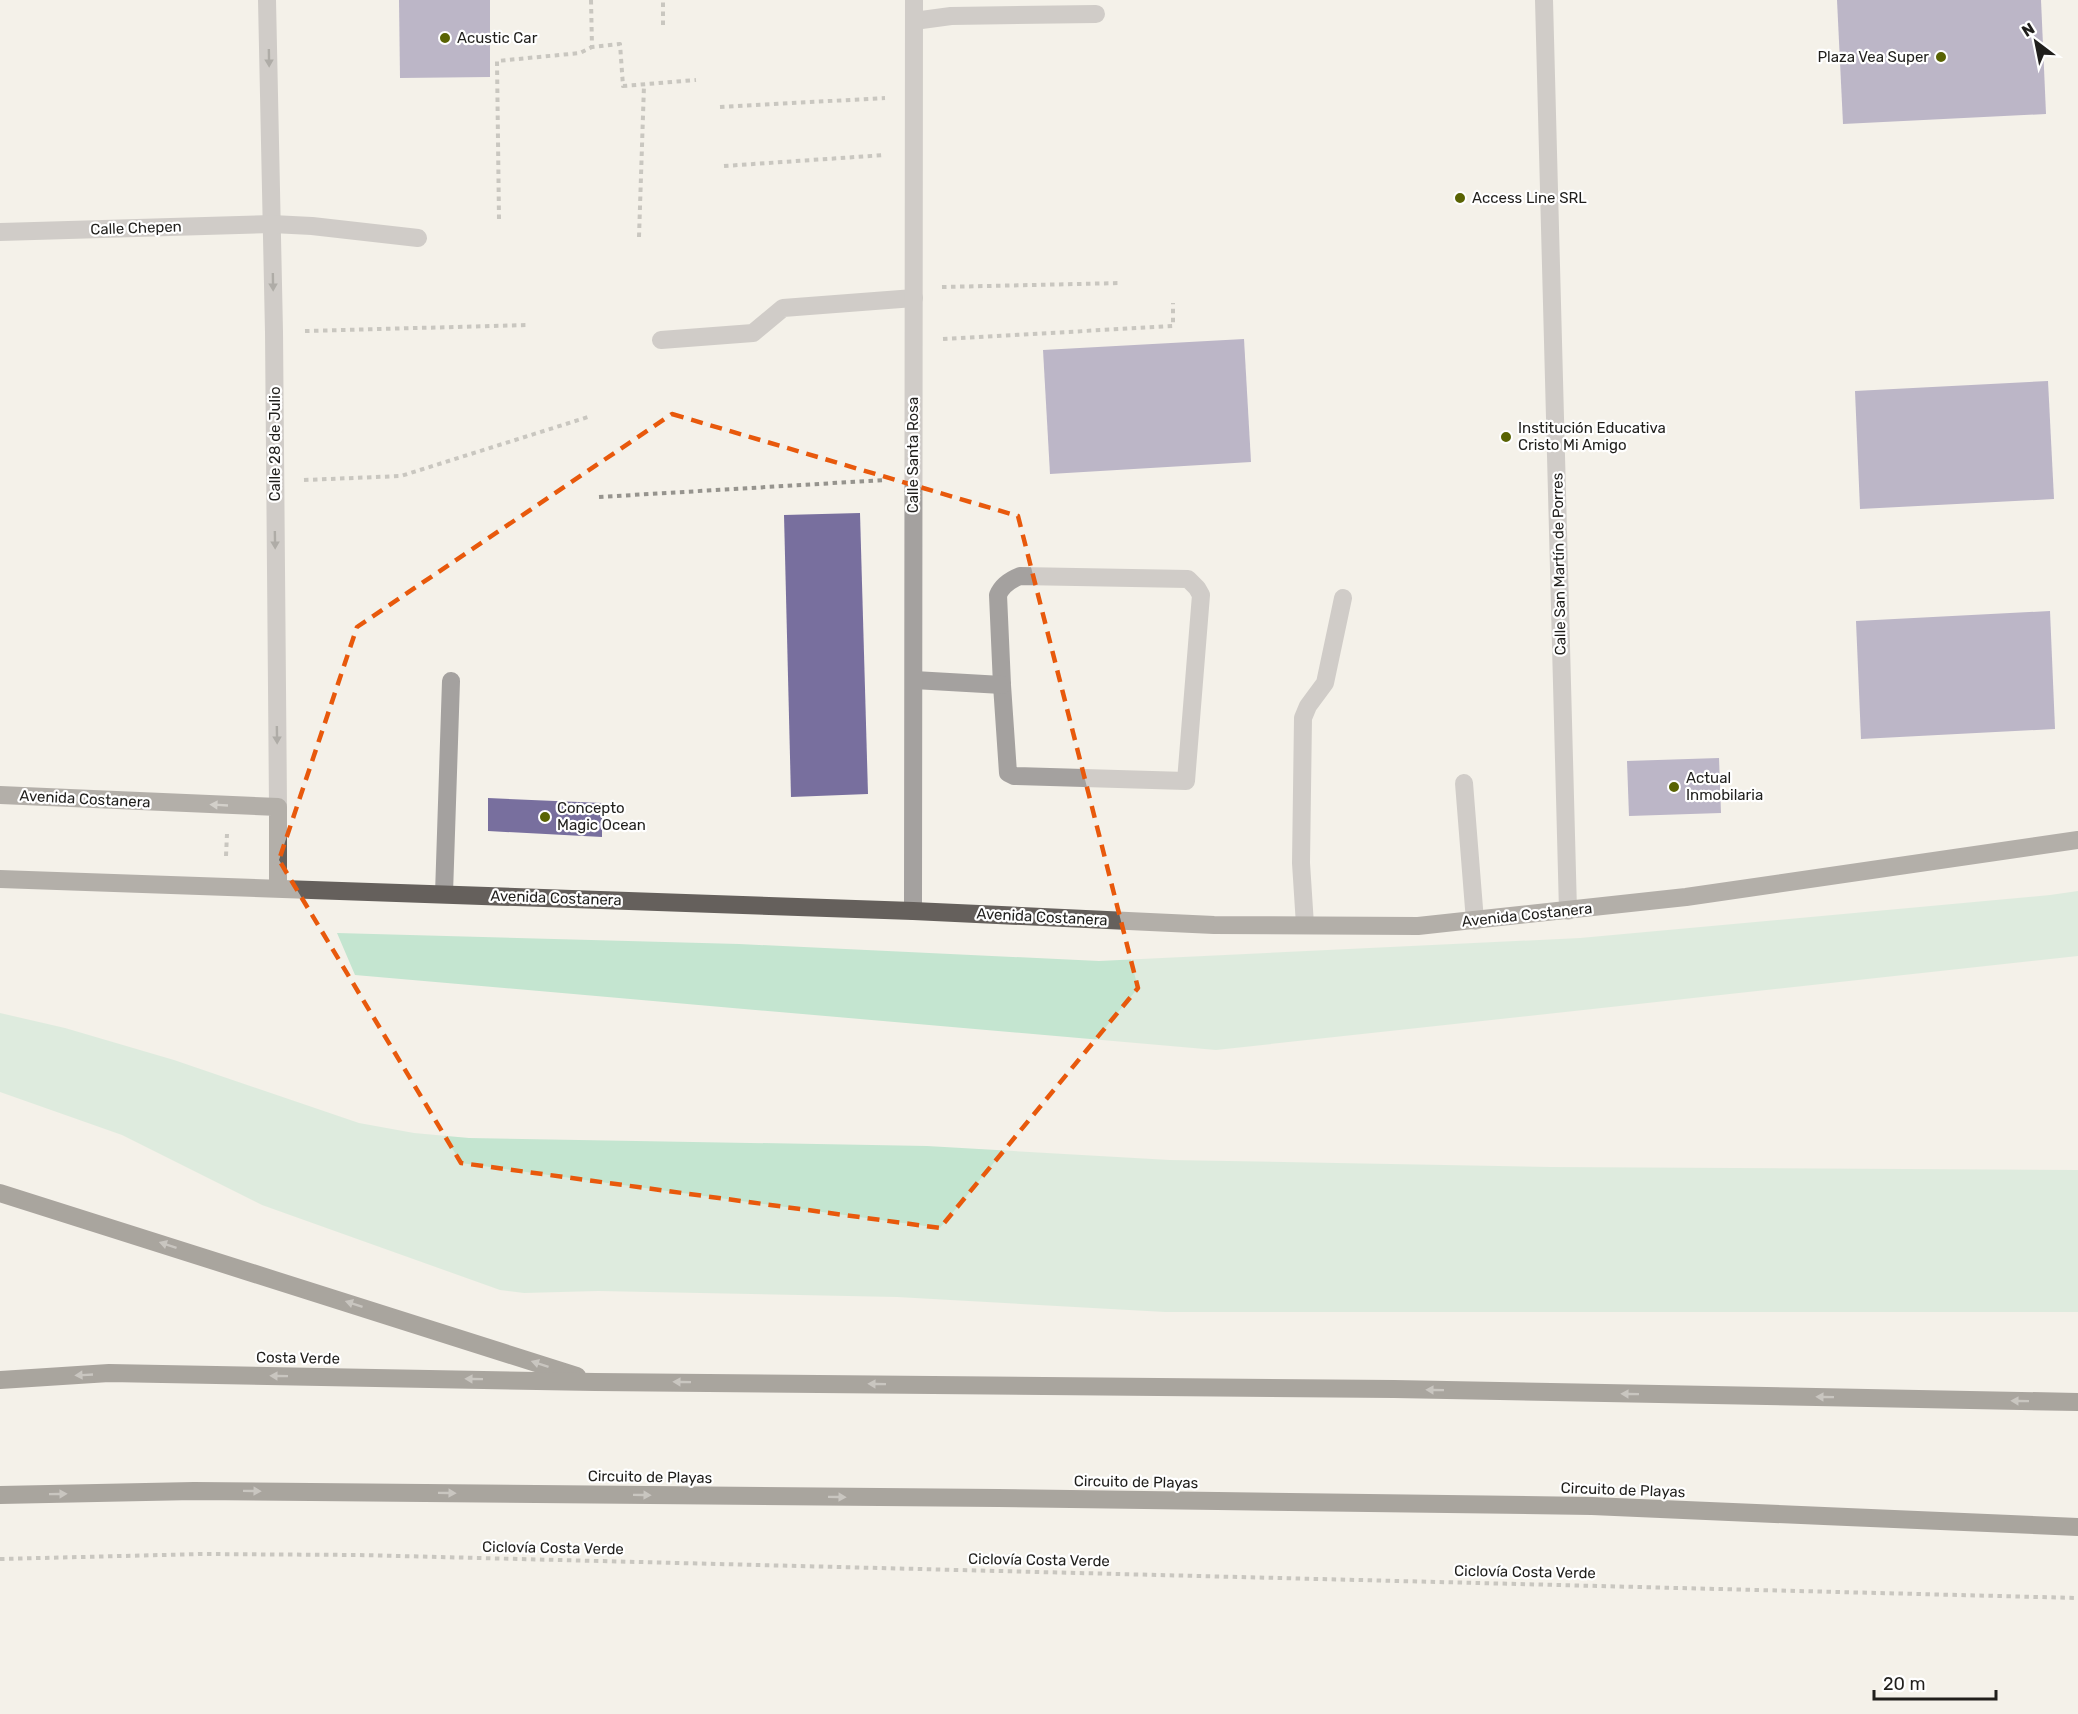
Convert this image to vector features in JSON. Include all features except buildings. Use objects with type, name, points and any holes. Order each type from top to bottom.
[{"type":"highway","points":[[0,1193],[595,1382],[1394,1389],[2078,1402]]},
{"type":"highway","name":"Costa Verde","points":[[0,1380],[109,1373],[595,1382]]},
{"type":"highway","name":"Circuito de Playas","points":[[0,1495],[194,1491],[1592,1506],[2078,1527]]},
{"type":"main road","name":"Avenida Costanera","points":[[0,795],[278,807]]},
{"type":"main road","name":"Calle 28 de Julio","points":[[278,807],[278,888]]},
{"type":"main road","name":"Avenida Costanera","points":[[0,879],[913,911],[1214,925],[1418,926],[1686,897],[2078,840]]},
{"type":"street","name":"Calle 28 de Julio","points":[[267,0],[274,332],[278,807]]},
{"type":"street","name":"Calle Santa Rosa","points":[[913,911],[914,0]]},
{"type":"street","name":"Calle San Martín de Porres","points":[[1544,0],[1568,911]]},
{"type":"street","points":[[914,21],[951,16],[1096,14]]},
{"type":"street","name":"Calle Chepen","points":[[0,232],[272,224],[312,226],[418,238]]},
{"type":"street","points":[[661,340],[753,333],[783,308],[914,293]]},
{"type":"street","points":[[1020,576],[1188,579],[1199,591],[1201,596],[1189,766],[1188,777],[1184,782],[1011,775],[1007,769],[1002,685],[998,595],[1000,589],[1012,579],[1020,576]]},
{"type":"street","points":[[1305,926],[1301,862],[1303,717],[1325,683],[1343,598]]},
{"type":"street","points":[[914,680],[1002,685]]},
{"type":"street","points":[[444,894],[451,681]]},
{"type":"street","points":[[1464,783],[1475,921]]},
{"type":"path","points":[[591,0],[592,47]]},
{"type":"path","points":[[663,0],[663,25]]},
{"type":"path","points":[[499,219],[497,61],[580,53],[592,47],[620,44],[623,86],[696,80]]},
{"type":"path","points":[[639,237],[644,85]]},
{"type":"path","points":[[720,107],[914,97]]},
{"type":"path","points":[[724,166],[914,153]]},
{"type":"path","points":[[914,293],[1121,284]]},
{"type":"path","points":[[914,341],[1173,327],[1173,303]]},
{"type":"path","points":[[274,332],[529,325]]},
{"type":"path","points":[[275,481],[401,476],[588,417]]},
{"type":"path","points":[[599,497],[913,478]]},
{"type":"path","points":[[226,887],[228,805]]},
{"type":"path","name":"Ciclovía Costa Verde","points":[[0,1559],[202,1554],[359,1556],[2078,1598]]},
{"type":"highlighted area","points":[[672,414],[1018,516],[1138,988],[940,1228],[461,1163],[279,860],[357,627]]},
{"type":"green space","points":[[2078,891],[2078,956],[1216,1050],[355,975],[337,933],[739,944],[1099,961],[1580,938]]},
{"type":"green space","points":[[0,1013],[65,1028],[174,1060],[359,1123],[414,1133],[469,1138],[927,1146],[1170,1160],[1551,1167],[2078,1170],[2078,1312],[1165,1312],[897,1297],[598,1291],[524,1293],[500,1290],[262,1205],[122,1135],[0,1092]]},
{"type":"place","name":"Acustic Car","points":[[445,38]]},
{"type":"place","name":"Plaza Vea Super","points":[[1941,57]]},
{"type":"place","name":"Access Line SRL","points":[[1460,198]]},
{"type":"place","name":"Institución Educativa Cristo Mi Amigo","points":[[1506,437]]},
{"type":"place","name":"Actual Inmobilaria","points":[[1674,787]]},
{"type":"place","name":"Concepto Magic Ocean","points":[[545,817]]}]
